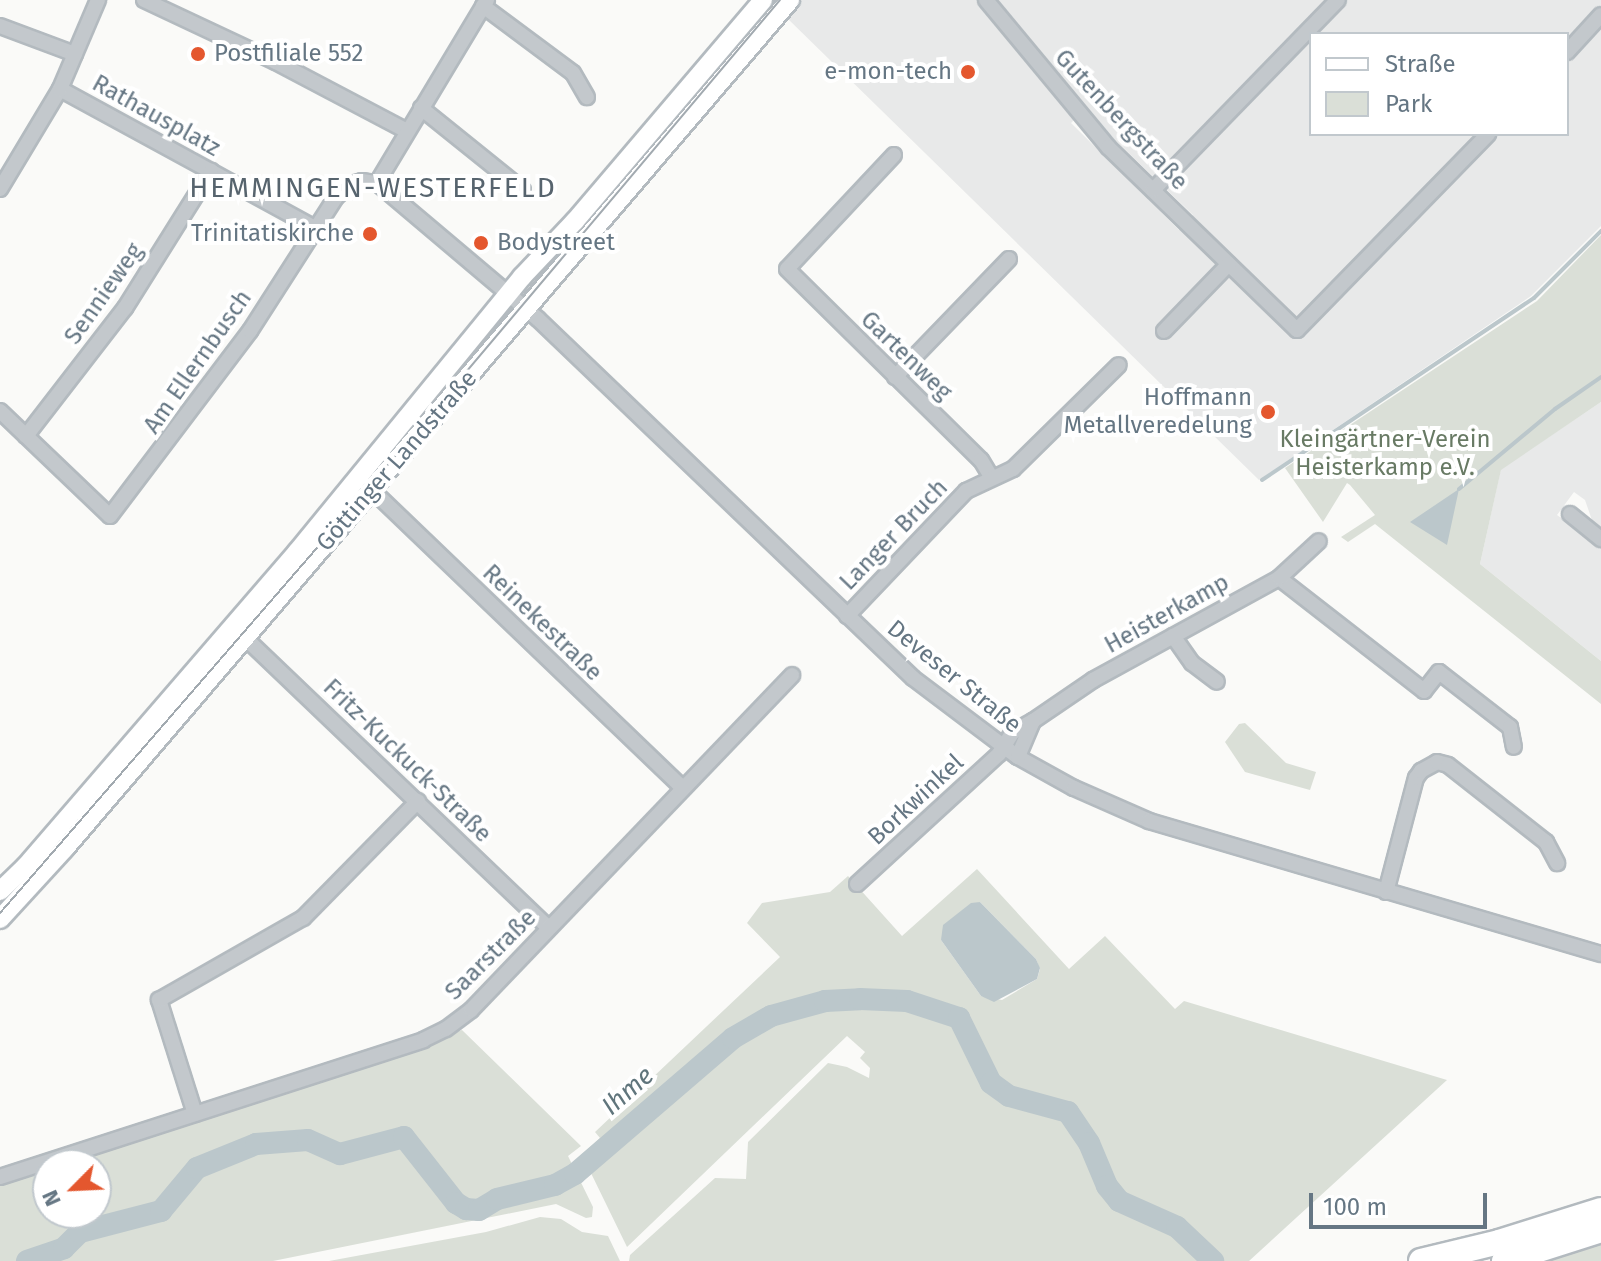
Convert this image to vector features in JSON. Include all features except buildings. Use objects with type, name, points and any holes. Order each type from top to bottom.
[{"type":"highway","points":[[1421,1261],[1601,1210]]},
{"type":"highway","points":[[1504,1261],[1601,1230]]},
{"type":"street","points":[[0,189],[60,89],[98,0]]},
{"type":"street","points":[[144,0],[276,62],[407,131]]},
{"type":"street","name":"Göttinger Landstraße","points":[[0,891],[372,490],[763,0]]},
{"type":"street","name":"Göttinger Landstraße","points":[[0,919],[519,303],[790,0]]},
{"type":"street","name":"Gutenbergstraße","points":[[986,0],[1089,126],[1297,330],[1486,136]]},
{"type":"street","points":[[1153,190],[1338,0]]},
{"type":"street","points":[[377,183],[485,3],[573,73],[587,97]]},
{"type":"street","points":[[1569,50],[1601,15]]},
{"type":"street","points":[[0,26],[75,54]]},
{"type":"street","name":"Rathausplatz","points":[[60,89],[315,228]]},
{"type":"street","points":[[421,108],[523,190]]},
{"type":"street","name":"Gartenweg","points":[[894,155],[787,269],[981,460],[992,478]]},
{"type":"street","name":"Sennieweg","points":[[26,436],[125,308],[211,171]]},
{"type":"street","name":"Am Ellernbusch","points":[[26,436],[110,516],[250,331],[336,197],[351,184],[362,181],[377,183]]},
{"type":"street","name":"Deveser Straße","points":[[377,183],[519,303],[913,678],[1018,757],[1074,788],[1149,821],[1601,954]]},
{"type":"street","points":[[895,377],[1009,259]]},
{"type":"street","points":[[1164,331],[1229,264]]},
{"type":"street","name":"Langer Bruch","points":[[847,616],[966,491],[1013,469],[1119,365]]},
{"type":"street","points":[[0,411],[26,436]]},
{"type":"street","name":"Reinekestraße","points":[[372,490],[682,787]]},
{"type":"street","points":[[1570,514],[1601,539]]},
{"type":"street","name":"Heisterkamp","points":[[1003,747],[1013,732],[1093,680],[1279,578],[1319,541]]},
{"type":"street","points":[[1279,578],[1424,691],[1439,672],[1510,727],[1514,747]]},
{"type":"street","name":"Fritz-Kuckuck-Straße","points":[[239,632],[549,928]]},
{"type":"street","points":[[1173,636],[1192,663],[1217,682]]},
{"type":"street","name":"Saarstraße","points":[[0,1177],[435,1035],[471,1010],[792,675]]},
{"type":"street","points":[[1018,757],[1033,721]]},
{"type":"street","name":"Borkwinkel","points":[[857,884],[1003,747]]},
{"type":"street","points":[[1386,892],[1416,778],[1421,771],[1437,762],[1448,765],[1546,842],[1557,863]]},
{"type":"street","points":[[195,1114],[159,1000],[303,918],[418,801]]},
{"type":"shaded area","points":[[802,0],[1601,0],[1601,226],[1531,296],[1259,480],[787,18]],"holes":[[[1084,110],[1193,215],[1179,230],[1071,123]]]},
{"type":"shaded area","points":[[1601,402],[1601,661],[1480,564],[1501,469]],"holes":[[[1574,492],[1585,500],[1594,526],[1586,536],[1557,515]]]},
{"type":"shaded area","points":[[1459,489],[1447,545],[1410,522]]},
{"type":"shaded area","points":[[980,902],[1036,959],[1040,968],[1037,979],[994,1002],[981,996],[941,940],[943,925],[971,903]]},
{"type":"green space","name":"Kleingärtner-Verein Heisterkamp e.V.","points":[[1601,235],[1601,402],[1501,470],[1480,564],[1601,661],[1601,704],[1375,524],[1348,542],[1341,537],[1375,515],[1350,485],[1347,483],[1323,522],[1285,468],[1537,301]]},
{"type":"green space","points":[[1245,723],[1286,763],[1316,772],[1310,790],[1245,772],[1225,742],[1239,724]]},
{"type":"green space","points":[[977,869],[1069,969],[1105,936],[1175,1009],[1184,1001],[1447,1080],[1249,1261],[629,1261],[630,1255],[715,1178],[746,1179],[748,1142],[828,1063],[847,1067],[869,1078],[870,1068],[860,1058],[865,1052],[847,1036],[627,1247],[588,1167],[734,1040],[772,1020],[825,1005],[859,1002],[855,996],[823,999],[769,1013],[729,1036],[585,1162],[581,1155],[600,1138],[595,1132],[780,957],[747,923],[762,903],[830,892],[848,876],[902,936]],"holes":[[[980,902],[1036,959],[1040,969],[1037,979],[1002,1000],[981,996],[941,940],[957,915]]]},
{"type":"green space","points":[[462,1030],[581,1146],[568,1156],[593,1207],[592,1217],[586,1218],[556,1204],[273,1261],[0,1261],[0,1183],[32,1173],[32,1229],[112,1229],[112,1149],[104,1149]]},
{"type":"green space","points":[[540,1217],[561,1219],[582,1232],[608,1236],[620,1261],[329,1261],[486,1232]]},
{"type":"green space","points":[[1601,1238],[1601,1261],[1531,1261]]},
{"type":"waterway","points":[[1262,480],[1534,298],[1601,231]]},
{"type":"waterway","points":[[1459,489],[1555,409],[1601,377]]},
{"type":"waterway","name":"Ihme","points":[[27,1261],[64,1248],[80,1232],[161,1211],[197,1168],[256,1144],[308,1140],[340,1154],[404,1137],[456,1203],[466,1209],[479,1210],[497,1199],[555,1185],[575,1174],[733,1038],[771,1016],[825,1001],[860,999],[907,1001],[959,1018],[991,1083],[1009,1096],[1068,1112],[1089,1143],[1107,1186],[1119,1201],[1177,1227],[1213,1261]]},
{"type":"tram line","points":[[0,913],[342,519],[780,0]]},
{"type":"place","name":"Postfiliale 552","points":[[198,54]]},
{"type":"place","name":"e-mon-tech","points":[[968,72]]},
{"type":"place","name":"Trinitatiskirche","points":[[370,234]]},
{"type":"place","name":"Bodystreet","points":[[481,243]]},
{"type":"place","name":"Hoffmann Metallveredelung","points":[[1268,412]]},
{"type":"district","name":"HEMMINGEN-WESTERFELD","points":[[373,188]]}]
